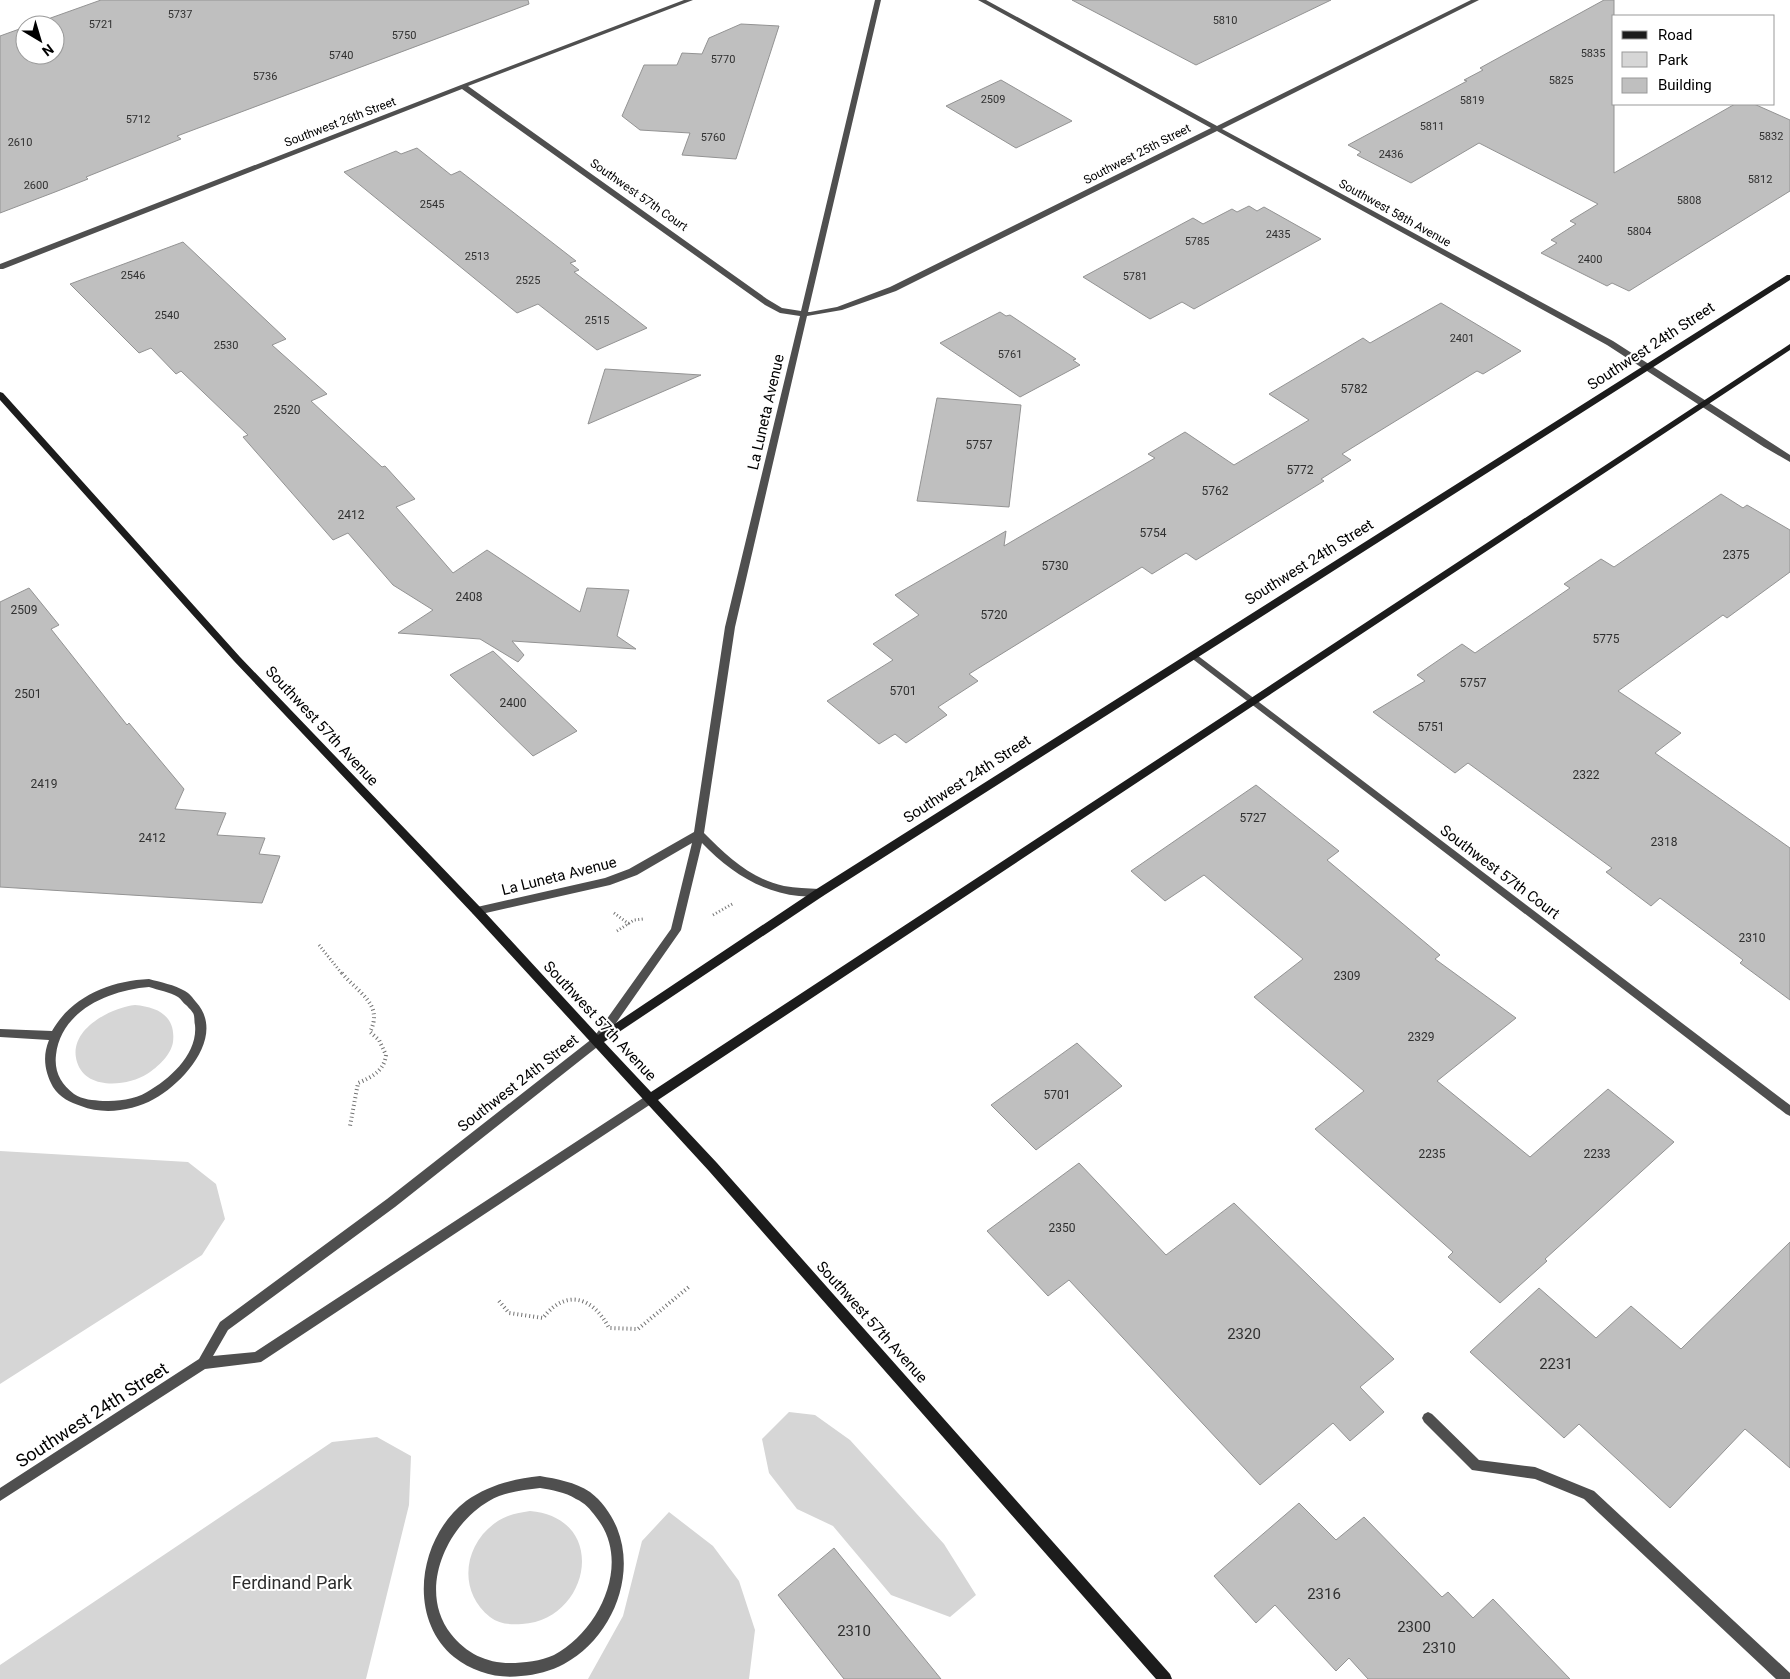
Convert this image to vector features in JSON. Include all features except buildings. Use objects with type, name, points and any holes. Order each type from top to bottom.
[{"type":"main road","name":"Southwest 24th Street","points":[[597,1041],[819,893],[1790,277]]},
{"type":"main road","name":"Southwest 24th Street","points":[[650,1099],[1790,346]]},
{"type":"main road","name":"Southwest 57th Avenue","points":[[0,395],[237,659],[477,912],[650,1099],[853,1324],[1165,1679]]},
{"type":"street","name":"Southwest 26th Street","points":[[0,267],[463,86],[690,0]]},
{"type":"street","name":"La Luneta Avenue","points":[[597,1041],[676,930],[699,834],[730,627],[878,0]]},
{"type":"street","name":"Southwest 58th Avenue","points":[[982,0],[1610,343],[1650,367],[1741,431],[1790,459]]},
{"type":"street","name":"Southwest 25th Street","points":[[804,314],[854,303],[893,289],[1215,127],[1476,0]]},
{"type":"street","name":"Southwest 57th Court","points":[[463,86],[753,293],[782,311],[804,314]]},
{"type":"street","name":"Southwest 57th Court","points":[[1193,655],[1790,1111]]},
{"type":"street","name":"La Luneta Avenue","points":[[477,912],[590,886],[633,872],[699,834]]},
{"type":"street","points":[[699,834],[730,866],[747,875],[780,889],[819,893]]},
{"type":"street","points":[[130,984],[166,986],[181,992],[192,1002],[199,1015],[202,1029],[200,1044],[191,1062],[177,1079],[158,1093],[136,1102],[112,1107],[90,1106],[72,1099],[58,1087],[50,1072],[49,1055],[54,1036],[64,1021],[77,1008],[94,997],[130,984]]},
{"type":"street","points":[[0,1033],[54,1036]]},
{"type":"street","name":"Southwest 24th Street","points":[[0,1495],[203,1363],[224,1326],[391,1204],[597,1041]]},
{"type":"street","name":"Southwest 24th Street","points":[[203,1363],[257,1358],[650,1099]]},
{"type":"street","points":[[1428,1418],[1476,1466],[1535,1473],[1589,1495],[1786,1679]]},
{"type":"street","points":[[540,1482],[567,1487],[591,1501],[609,1523],[618,1550],[618,1580],[608,1611],[590,1636],[564,1657],[533,1669],[502,1675],[475,1664],[452,1647],[436,1624],[429,1596],[432,1567],[442,1540],[460,1515],[484,1496],[511,1485],[540,1482]]},
{"type":"path","points":[[616,931],[634,920],[650,918]]},
{"type":"path","points":[[319,945],[348,980],[369,1000],[374,1010],[375,1022],[370,1032],[384,1046],[387,1056],[383,1068],[371,1079],[358,1083],[350,1126]]},
{"type":"path","points":[[499,1300],[509,1313],[543,1318],[556,1305],[570,1300],[581,1300],[601,1311],[609,1328],[638,1329],[690,1286]]},
{"type":"green space","points":[[135,1005],[151,1008],[164,1014],[168,1019],[173,1033],[170,1052],[160,1064],[139,1078],[119,1083],[108,1083],[98,1082],[89,1078],[77,1062],[76,1050],[78,1040],[84,1031],[103,1016]]},
{"type":"green space","points":[[0,1151],[188,1162],[216,1184],[225,1219],[202,1255],[0,1384]]},
{"type":"green space","points":[[789,1412],[815,1415],[850,1440],[944,1544],[976,1595],[950,1617],[891,1595],[833,1526],[797,1509],[769,1473],[762,1439]]},
{"type":"green space","name":"Ferdinand Park","points":[[377,1437],[411,1456],[409,1505],[366,1679],[0,1679],[0,1665],[332,1442]]},
{"type":"green space","points":[[530,1511],[555,1518],[572,1531],[581,1549],[582,1569],[576,1588],[563,1606],[545,1618],[522,1624],[501,1623],[490,1617],[480,1607],[473,1595],[468,1569],[471,1556],[476,1544],[484,1533],[495,1523],[503,1518]]},
{"type":"green space","points":[[669,1512],[713,1546],[739,1581],[755,1630],[749,1679],[588,1679],[623,1616],[642,1541]]}]
